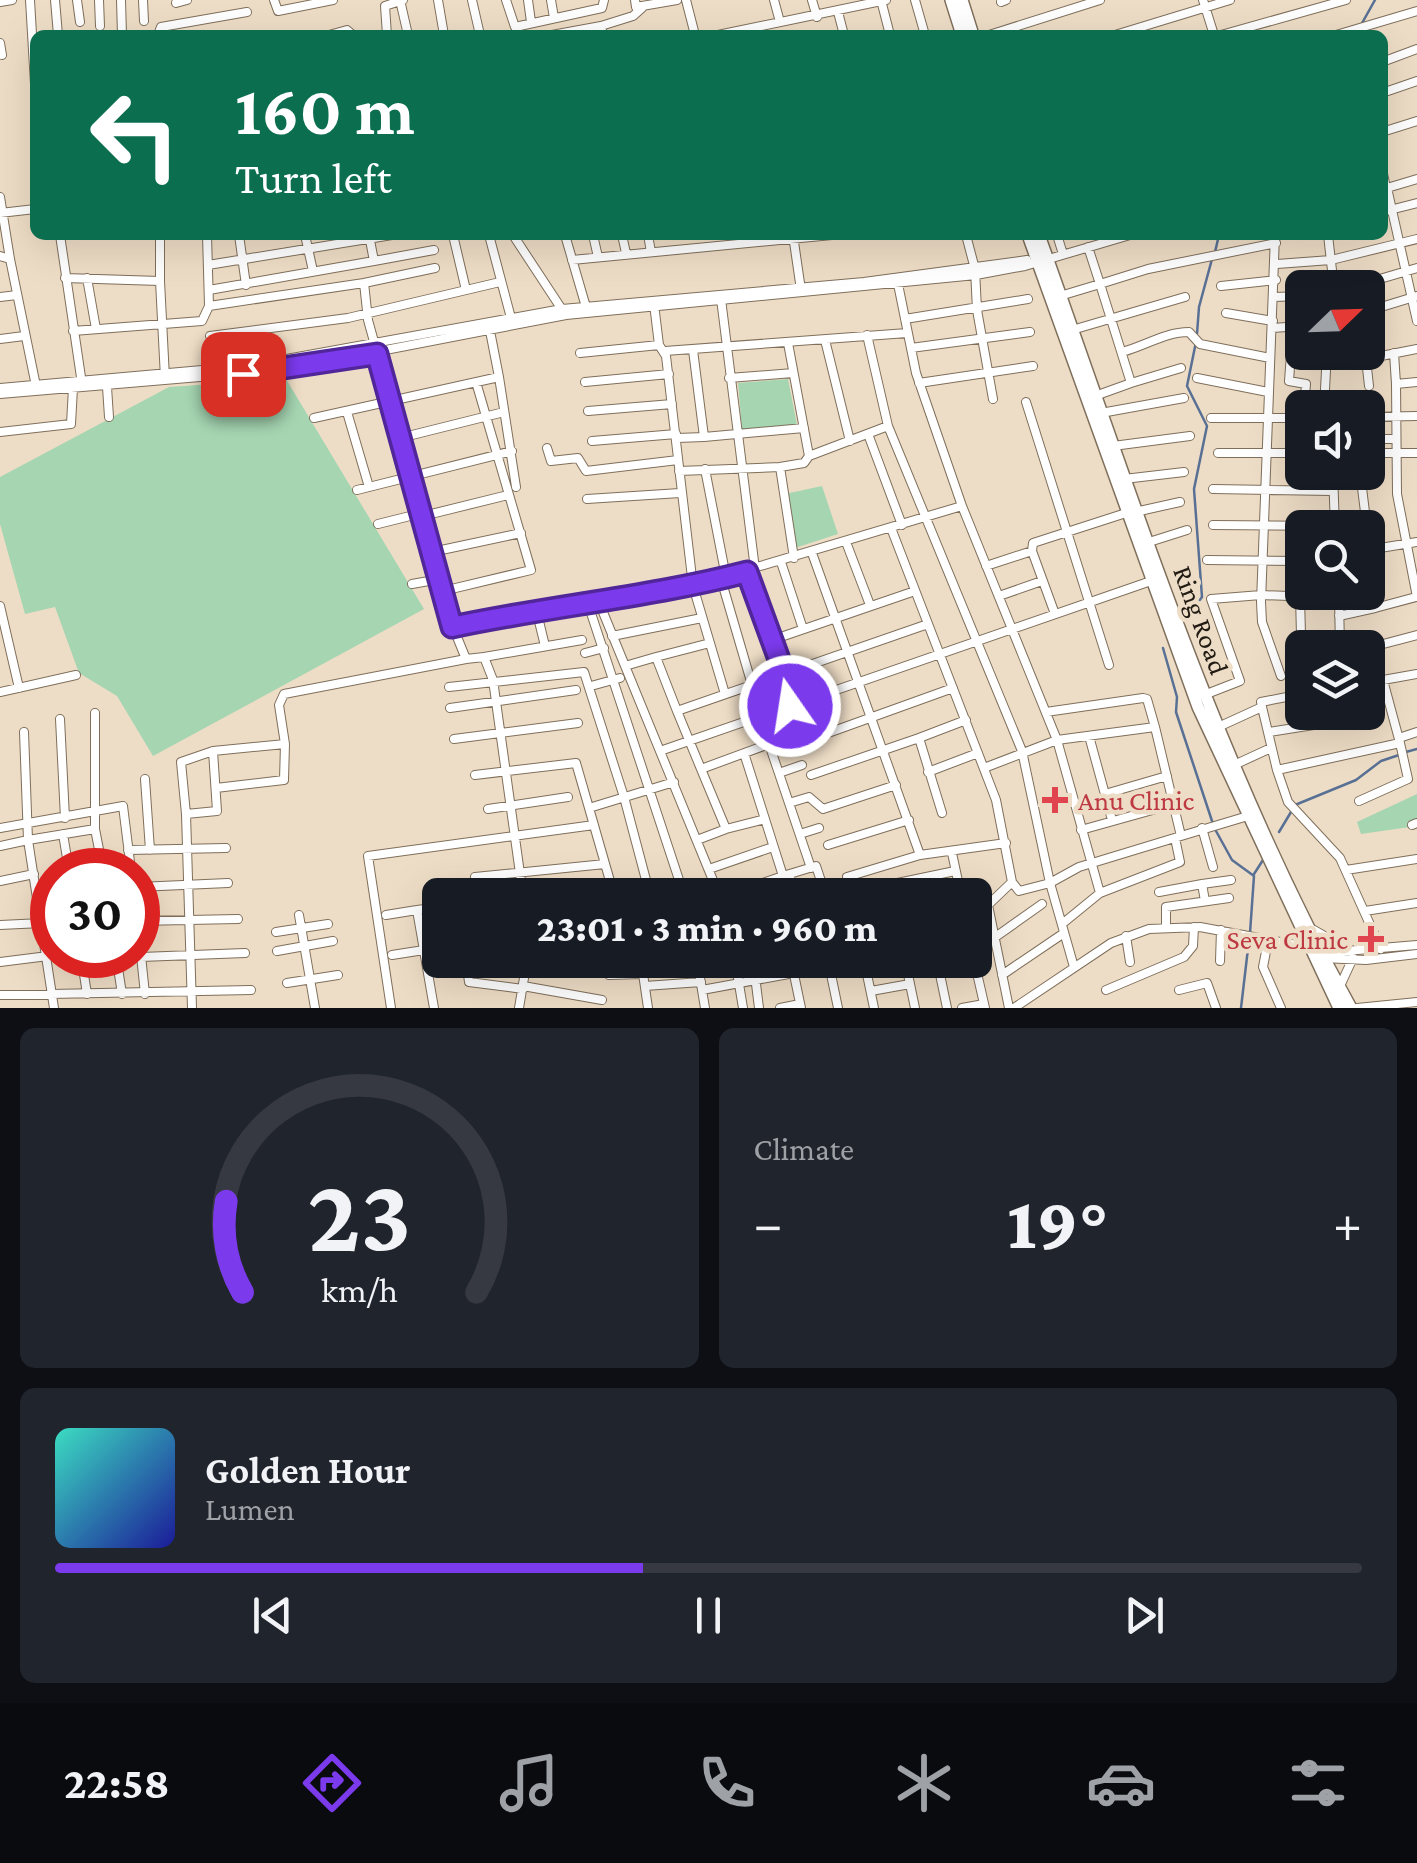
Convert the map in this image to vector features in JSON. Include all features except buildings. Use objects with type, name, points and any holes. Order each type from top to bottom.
[{"type":"highway","points":[[952,0],[961,30]]},
{"type":"highway","points":[[962,0],[971,30]]},
{"type":"highway","name":"Ring Road","points":[[1030,240],[1198,706],[1339,1008]]},
{"type":"highway","name":"Ring Road","points":[[1038,240],[1036,260],[1060,296],[1124,479],[1131,512],[1146,543],[1150,572],[1216,728],[1310,928],[1313,953],[1354,1008]]},
{"type":"street","points":[[0,2],[12,0]]},
{"type":"street","points":[[30,0],[32,30]]},
{"type":"street","points":[[55,0],[58,30]]},
{"type":"street","points":[[78,0],[80,22]]},
{"type":"street","points":[[99,0],[100,26]]},
{"type":"street","points":[[121,0],[122,30]]},
{"type":"street","points":[[142,0],[144,22]]},
{"type":"street","points":[[176,3],[187,0]]},
{"type":"street","points":[[274,0],[278,11],[333,0]]},
{"type":"street","points":[[387,30],[385,6],[402,0],[407,30]]},
{"type":"street","points":[[438,0],[443,30]]},
{"type":"street","points":[[472,0],[479,30]]},
{"type":"street","points":[[506,0],[512,26],[602,8],[604,0]]},
{"type":"street","points":[[528,0],[531,22]]},
{"type":"street","points":[[551,0],[554,18]]},
{"type":"street","points":[[574,0],[577,12]]},
{"type":"street","points":[[602,30],[632,16],[639,3],[677,0]]},
{"type":"street","points":[[686,0],[694,30]]},
{"type":"street","points":[[774,0],[780,22]]},
{"type":"street","points":[[812,0],[817,17]]},
{"type":"street","points":[[841,0],[843,30]]},
{"type":"street","points":[[760,30],[780,22],[796,22],[883,0],[889,30]]},
{"type":"street","points":[[915,0],[924,30]]},
{"type":"street","points":[[1005,30],[1100,0]]},
{"type":"street","points":[[1130,30],[1204,4],[1230,0]]},
{"type":"street","points":[[1235,30],[1346,0]]},
{"type":"street","points":[[1204,4],[1215,30]]},
{"type":"street","points":[[1353,30],[1417,11]]},
{"type":"street","points":[[160,30],[161,26],[247,12]]},
{"type":"street","points":[[198,30],[199,21]]},
{"type":"street","points":[[796,22],[798,30]]},
{"type":"street","points":[[0,43],[2,56]]},
{"type":"street","points":[[1388,60],[1417,49]]},
{"type":"street","points":[[1388,91],[1417,81]]},
{"type":"street","points":[[1388,133],[1417,124]]},
{"type":"street","points":[[1388,188],[1417,179]]},
{"type":"street","points":[[0,197],[5,258],[36,388]]},
{"type":"street","points":[[1388,212],[1417,203]]},
{"type":"street","points":[[1,213],[30,210]]},
{"type":"street","points":[[1388,215],[1414,297],[1417,321]]},
{"type":"street","points":[[1277,264],[1331,260],[1417,239]]},
{"type":"street","points":[[0,432],[71,424],[79,386],[61,240]]},
{"type":"street","points":[[160,240],[165,379]]},
{"type":"street","points":[[73,332],[202,321],[210,306],[207,240]]},
{"type":"street","points":[[240,240],[246,285]]},
{"type":"street","points":[[307,240],[313,272]]},
{"type":"street","points":[[208,265],[352,240]]},
{"type":"street","points":[[370,240],[374,261]]},
{"type":"street","points":[[454,240],[466,290]]},
{"type":"street","points":[[491,240],[511,318]]},
{"type":"street","points":[[520,240],[564,312]]},
{"type":"street","points":[[566,240],[587,310]]},
{"type":"street","points":[[594,240],[598,256]]},
{"type":"street","points":[[623,240],[626,253]]},
{"type":"street","points":[[649,240],[651,252]]},
{"type":"street","points":[[572,260],[754,240]]},
{"type":"street","points":[[794,240],[801,291]]},
{"type":"street","points":[[967,240],[976,272],[981,341],[994,399]]},
{"type":"street","points":[[1058,240],[1062,252]]},
{"type":"street","points":[[0,391],[282,370],[511,318],[976,272],[1036,260],[1097,240]]},
{"type":"street","points":[[1062,252],[1112,240]]},
{"type":"street","points":[[1060,296],[1271,240]]},
{"type":"street","points":[[1275,240],[1261,595],[1262,622],[1281,676]]},
{"type":"street","points":[[1329,240],[1332,270]]},
{"type":"street","points":[[1088,247],[1131,383]]},
{"type":"street","points":[[209,290],[434,250]]},
{"type":"street","points":[[210,306],[364,284],[435,268]]},
{"type":"street","points":[[1385,277],[1417,268]]},
{"type":"street","points":[[65,278],[160,281]]},
{"type":"street","points":[[87,278],[96,330]]},
{"type":"street","points":[[1221,286],[1276,280]]},
{"type":"street","points":[[897,281],[919,383],[962,506],[1057,740],[1100,893]]},
{"type":"street","points":[[210,336],[302,326],[500,282]]},
{"type":"street","points":[[364,284],[366,312],[390,402],[452,627],[466,659]]},
{"type":"street","points":[[0,296],[17,296]]},
{"type":"street","points":[[1072,330],[1185,297]]},
{"type":"street","points":[[1274,297],[1285,297]]},
{"type":"street","points":[[1385,306],[1414,297]]},
{"type":"street","points":[[721,298],[751,570],[803,742],[953,688]]},
{"type":"street","points":[[905,320],[1028,299]]},
{"type":"street","points":[[653,303],[669,374],[693,586],[726,694]]},
{"type":"street","points":[[376,350],[564,312]]},
{"type":"street","points":[[1226,313],[1285,325]]},
{"type":"street","points":[[490,330],[516,486]]},
{"type":"street","points":[[910,348],[1030,332]]},
{"type":"street","points":[[1122,352],[1174,332],[1188,332],[1196,341],[1270,358]]},
{"type":"street","points":[[580,353],[726,349],[908,333]]},
{"type":"street","points":[[867,335],[888,426],[1022,751],[1050,883],[1074,967]]},
{"type":"street","points":[[0,339],[24,336]]},
{"type":"street","points":[[825,340],[850,441]]},
{"type":"street","points":[[788,343],[810,456]]},
{"type":"street","points":[[1368,386],[1366,359],[1417,349]]},
{"type":"street","points":[[693,350],[704,437]]},
{"type":"street","points":[[1385,606],[1416,597],[1413,543],[1395,453],[1394,352]]},
{"type":"street","points":[[919,383],[1032,366]]},
{"type":"street","points":[[1095,396],[1181,368]]},
{"type":"street","points":[[1292,370],[1290,381],[1306,384],[1306,390]]},
{"type":"street","points":[[729,378],[794,373]]},
{"type":"street","points":[[585,382],[669,374]]},
{"type":"street","points":[[314,418],[499,376]]},
{"type":"street","points":[[1197,378],[1268,392]]},
{"type":"street","points":[[79,386],[106,387],[165,379]]},
{"type":"street","points":[[443,591],[531,570],[476,382]]},
{"type":"street","points":[[1396,384],[1417,382]]},
{"type":"street","points":[[106,387],[109,417]]},
{"type":"street","points":[[1101,413],[1184,398]]},
{"type":"street","points":[[1026,402],[1109,665]]},
{"type":"street","points":[[588,411],[672,404]]},
{"type":"street","points":[[346,412],[369,487]]},
{"type":"street","points":[[400,438],[504,412]]},
{"type":"street","points":[[1385,416],[1417,416]]},
{"type":"street","points":[[1211,418],[1285,418]]},
{"type":"street","points":[[679,471],[804,463],[810,456],[888,426]]},
{"type":"street","points":[[592,441],[804,428]]},
{"type":"street","points":[[868,434],[902,525]]},
{"type":"street","points":[[1112,446],[1190,436]]},
{"type":"street","points":[[1385,438],[1395,438]]},
{"type":"street","points":[[547,448],[551,461],[578,458],[586,471],[678,460]]},
{"type":"street","points":[[357,490],[512,450]]},
{"type":"street","points":[[1218,454],[1285,452]]},
{"type":"street","points":[[1385,453],[1417,453]]},
{"type":"street","points":[[780,467],[794,558]]},
{"type":"street","points":[[705,469],[723,578],[752,685]]},
{"type":"street","points":[[1124,479],[1184,472]]},
{"type":"street","points":[[1213,489],[1333,490],[1334,510]]},
{"type":"street","points":[[587,499],[680,493]]},
{"type":"street","points":[[378,524],[508,495]]},
{"type":"street","points":[[1054,614],[1032,551],[1038,539],[1180,502]]},
{"type":"street","points":[[452,627],[536,609],[693,586],[962,506]]},
{"type":"street","points":[[1213,525],[1285,528]]},
{"type":"street","points":[[891,528],[984,768],[1006,842],[1012,882],[1019,890],[1050,883],[1090,863],[1248,816]]},
{"type":"street","points":[[1146,543],[1188,530]]},
{"type":"street","points":[[432,552],[520,534]]},
{"type":"street","points":[[846,542],[870,605]]},
{"type":"street","points":[[1385,547],[1413,543]]},
{"type":"street","points":[[986,566],[1032,551]]},
{"type":"street","points":[[812,552],[920,855]]},
{"type":"street","points":[[1207,560],[1285,561]]},
{"type":"street","points":[[781,562],[803,630]]},
{"type":"street","points":[[660,751],[977,644],[1088,602],[1150,572]]},
{"type":"street","points":[[412,584],[440,579]]},
{"type":"street","points":[[999,596],[1042,581]]},
{"type":"street","points":[[772,640],[916,591]]},
{"type":"street","points":[[1202,696],[1240,681],[1211,599],[1285,596]]},
{"type":"street","points":[[598,600],[712,878]]},
{"type":"street","points":[[587,601],[679,878]]},
{"type":"street","points":[[0,606],[19,688]]},
{"type":"street","points":[[536,609],[544,646]]},
{"type":"street","points":[[1339,610],[1339,630]]},
{"type":"street","points":[[1339,616],[1367,610]]},
{"type":"street","points":[[612,636],[702,618]]},
{"type":"street","points":[[677,711],[928,624]]},
{"type":"street","points":[[1385,643],[1417,635]]},
{"type":"street","points":[[216,788],[284,780],[279,705],[284,694],[582,640]]},
{"type":"street","points":[[625,666],[710,643]]},
{"type":"street","points":[[585,653],[604,648]]},
{"type":"street","points":[[484,657],[493,680],[502,734],[521,878]]},
{"type":"street","points":[[656,657],[726,829]]},
{"type":"street","points":[[449,687],[578,670],[591,686],[645,878]]},
{"type":"street","points":[[1359,801],[1408,779],[1383,680],[1417,674]]},
{"type":"street","points":[[0,692],[76,676]]},
{"type":"street","points":[[591,686],[629,676]]},
{"type":"street","points":[[450,708],[576,690]]},
{"type":"street","points":[[1285,697],[1261,702],[1277,770],[1294,807],[1346,870],[1381,949]]},
{"type":"street","points":[[1002,975],[1063,929],[1100,893],[1180,862],[1174,804],[1148,699],[1046,712]]},
{"type":"street","points":[[1216,728],[1262,707]]},
{"type":"street","points":[[94,713],[99,848]]},
{"type":"street","points":[[60,719],[65,818]]},
{"type":"street","points":[[811,775],[966,720]]},
{"type":"street","points":[[454,740],[578,723]]},
{"type":"street","points":[[984,768],[1057,740],[1156,727]]},
{"type":"street","points":[[1268,732],[1285,729]]},
{"type":"street","points":[[24,732],[30,851]]},
{"type":"street","points":[[1277,770],[1400,740],[1417,732]]},
{"type":"street","points":[[701,769],[799,733]]},
{"type":"street","points":[[1089,736],[1112,820]]},
{"type":"street","points":[[919,738],[942,813]]},
{"type":"street","points":[[192,1008],[181,762],[213,751],[284,744]]},
{"type":"street","points":[[770,744],[811,868]]},
{"type":"street","points":[[1234,765],[1272,748]]},
{"type":"street","points":[[186,814],[217,811],[213,751]]},
{"type":"street","points":[[744,753],[787,878]]},
{"type":"street","points":[[928,772],[978,753]]},
{"type":"street","points":[[475,775],[576,764],[609,878]]},
{"type":"street","points":[[780,773],[802,765]]},
{"type":"street","points":[[1104,794],[1167,776]]},
{"type":"street","points":[[145,779],[150,848]]},
{"type":"street","points":[[589,808],[674,782]]},
{"type":"street","points":[[790,803],[809,798],[823,809],[896,785]]},
{"type":"street","points":[[488,808],[568,797]]},
{"type":"street","points":[[1081,830],[1174,804]]},
{"type":"street","points":[[0,828],[123,806],[128,848]]},
{"type":"street","points":[[697,840],[764,819]]},
{"type":"street","points":[[828,845],[908,820]]},
{"type":"street","points":[[391,1008],[368,856],[594,825]]},
{"type":"street","points":[[1203,827],[1213,867]]},
{"type":"street","points":[[800,834],[819,828]]},
{"type":"street","points":[[0,846],[96,829]]},
{"type":"street","points":[[63,834],[65,848]]},
{"type":"street","points":[[847,878],[920,855],[1006,842]]},
{"type":"street","points":[[709,869],[774,847]]},
{"type":"street","points":[[160,850],[226,848]]},
{"type":"street","points":[[952,853],[957,878]]},
{"type":"street","points":[[1346,870],[1417,859]]},
{"type":"street","points":[[475,877],[605,864]]},
{"type":"street","points":[[777,878],[816,866],[820,878]]},
{"type":"street","points":[[883,866],[886,878]]},
{"type":"street","points":[[921,878],[956,871]]},
{"type":"street","points":[[0,880],[30,875]]},
{"type":"street","points":[[1159,892],[1231,880]]},
{"type":"street","points":[[1012,882],[988,905],[1012,1008],[1126,936],[1166,928],[1221,930],[1313,953],[1417,954]]},
{"type":"street","points":[[160,886],[228,883]]},
{"type":"street","points":[[1202,884],[1205,901]]},
{"type":"street","points":[[1166,928],[1166,907],[1229,898]]},
{"type":"street","points":[[1365,912],[1417,903]]},
{"type":"street","points":[[994,938],[1042,904]]},
{"type":"street","points":[[386,915],[422,909]]},
{"type":"street","points":[[417,910],[422,939]]},
{"type":"street","points":[[298,915],[315,1008]]},
{"type":"street","points":[[160,922],[238,919]]},
{"type":"street","points":[[0,925],[30,924]]},
{"type":"street","points":[[276,932],[328,924]]},
{"type":"street","points":[[1106,990],[1189,954],[1194,927]]},
{"type":"street","points":[[1310,928],[1353,955],[1417,945]]},
{"type":"street","points":[[1220,961],[1221,930]]},
{"type":"street","points":[[1126,936],[1130,962]]},
{"type":"street","points":[[1263,940],[1264,968],[1282,1008]]},
{"type":"street","points":[[277,951],[333,941]]},
{"type":"street","points":[[392,955],[422,950]]},
{"type":"street","points":[[160,957],[245,953]]},
{"type":"street","points":[[1340,987],[1353,955]]},
{"type":"street","points":[[0,962],[30,958]]},
{"type":"street","points":[[287,983],[338,975]]},
{"type":"street","points":[[1179,990],[1207,983],[1218,975]]},
{"type":"street","points":[[51,978],[54,1008]]},
{"type":"street","points":[[85,978],[87,994]]},
{"type":"street","points":[[120,978],[122,994]]},
{"type":"street","points":[[144,978],[146,994]]},
{"type":"street","points":[[429,978],[434,1008]]},
{"type":"street","points":[[468,978],[469,982],[602,1000]]},
{"type":"street","points":[[519,1008],[524,978]]},
{"type":"street","points":[[644,978],[648,1008]]},
{"type":"street","points":[[700,978],[705,1008]]},
{"type":"street","points":[[738,978],[742,1008]]},
{"type":"street","points":[[645,986],[702,986],[766,978]]},
{"type":"street","points":[[780,1008],[801,1006],[795,978]]},
{"type":"street","points":[[832,978],[838,1008]]},
{"type":"street","points":[[867,978],[874,1008]]},
{"type":"street","points":[[909,978],[915,1008]]},
{"type":"street","points":[[941,978],[947,1008]]},
{"type":"street","points":[[962,1008],[984,1006],[978,978]]},
{"type":"street","points":[[756,980],[760,1008]]},
{"type":"street","points":[[1207,983],[1216,1008]]},
{"type":"street","points":[[870,991],[910,984]]},
{"type":"street","points":[[0,996],[250,990]]},
{"type":"street","points":[[1354,1008],[1417,1002]]},
{"type":"green space","points":[[286,379],[424,609],[153,756],[117,696],[79,673],[55,607],[25,614],[0,524],[0,477],[169,387]]},
{"type":"green space","points":[[788,379],[797,425],[742,430],[738,383]]},
{"type":"green space","points":[[822,486],[838,534],[795,548],[785,494]]},
{"type":"green space","points":[[1417,794],[1417,826],[1361,834],[1357,822]]},
{"type":"waterway","points":[[1361,25],[1375,0]]},
{"type":"waterway","points":[[1215,252],[1218,240]]},
{"type":"waterway","points":[[1197,334],[1199,307],[1212,259]]},
{"type":"waterway","points":[[1186,618],[1202,597],[1194,489],[1207,426],[1187,386],[1196,342]]},
{"type":"waterway","points":[[1163,648],[1177,697],[1176,712],[1213,824]]},
{"type":"waterway","points":[[1406,752],[1417,749]]},
{"type":"waterway","points":[[1295,805],[1356,780],[1381,761],[1399,755]]},
{"type":"waterway","points":[[1279,832],[1291,812]]},
{"type":"waterway","points":[[1216,831],[1232,860],[1254,876],[1250,933]]},
{"type":"waterway","points":[[1254,874],[1263,860]]},
{"type":"waterway","points":[[1241,1008],[1249,940]]},
{"type":"place","name":"Anu Clinic","points":[[1055,800]]},
{"type":"place","name":"Seva Clinic","points":[[1371,939]]},
{"type":"route","points":[[243,374],[377,354],[452,627],[540,608],[693,586],[747,572],[784,673],[790,706]]}]
